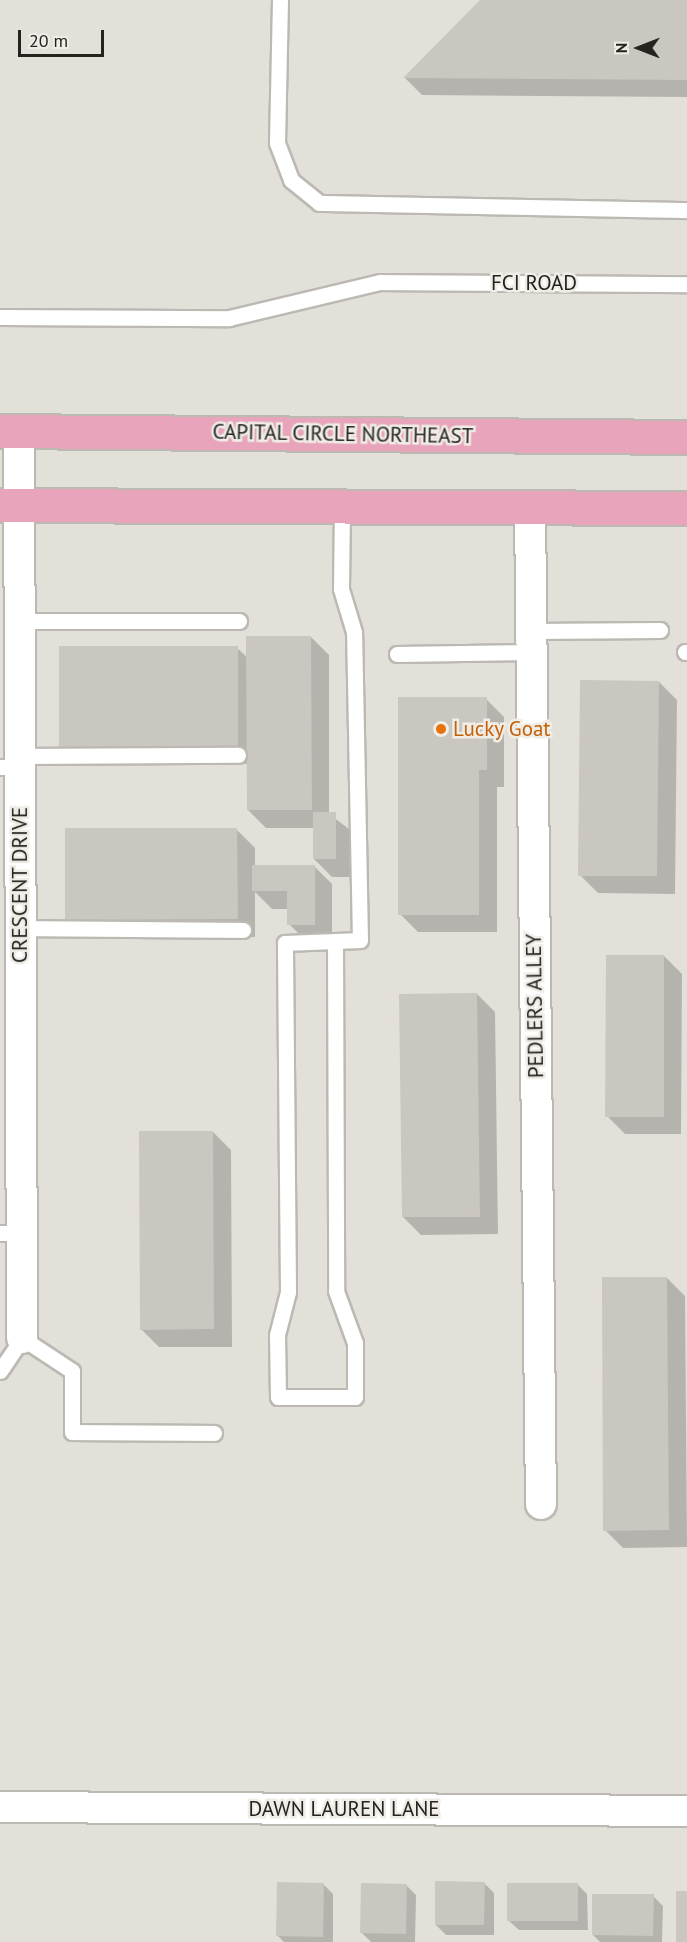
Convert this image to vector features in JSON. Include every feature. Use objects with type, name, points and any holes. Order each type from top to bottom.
[{"type":"main road","name":"CAPITAL CIRCLE NORTHEAST","points":[[9,431],[687,437]]},
{"type":"main road","points":[[9,505],[687,508]]},
{"type":"street","name":"CRESCENT DRIVE","points":[[9,431],[13,637],[10,850],[20,928],[10,1013],[11,1233],[22,1338]]},
{"type":"street","name":"PEDLERS ALLEY","points":[[530,507],[541,1504]]},
{"type":"street","name":"DAWN LAUREN LANE","points":[[0,1807],[687,1811]]},
{"type":"lane","points":[[280,0],[278,143],[291,180],[319,203],[687,210]]},
{"type":"lane","name":"FCI ROAD","points":[[0,317],[229,318],[380,282],[687,284]]},
{"type":"lane","points":[[335,941],[336,1291],[355,1343],[355,1397],[278,1397],[278,1335],[288,1292],[285,943],[335,941],[360,940],[354,632],[341,589],[342,507]]},
{"type":"lane","points":[[13,637],[239,621]]},
{"type":"lane","points":[[398,654],[660,630]]},
{"type":"lane","points":[[13,763],[238,755]]},
{"type":"lane","points":[[20,928],[243,930]]},
{"type":"lane","points":[[0,1371],[22,1338],[72,1371],[72,1432],[214,1433]]},
{"type":"building","points":[[480,0],[687,0],[687,80],[403,78]]},
{"type":"building","points":[[246,636],[311,636],[312,810],[247,810]]},
{"type":"building","points":[[59,646],[238,646],[238,747],[59,747]]},
{"type":"building","points":[[580,680],[659,681],[657,876],[578,876]]},
{"type":"building","points":[[398,697],[487,697],[487,770],[479,770],[479,915],[398,915]]},
{"type":"building","points":[[313,812],[336,812],[336,859],[313,859]]},
{"type":"building","points":[[65,828],[237,828],[238,919],[65,920]]},
{"type":"building","points":[[252,865],[315,865],[315,925],[287,925],[287,891],[252,891]]},
{"type":"building","points":[[606,955],[664,955],[664,1117],[605,1117]]},
{"type":"building","points":[[477,993],[480,1217],[402,1217],[399,994]]},
{"type":"building","points":[[139,1131],[213,1131],[214,1329],[140,1330]]},
{"type":"building","points":[[602,1277],[667,1277],[669,1530],[603,1531]]},
{"type":"building","points":[[435,1881],[485,1882],[484,1925],[435,1925]]},
{"type":"building","points":[[277,1882],[324,1883],[323,1937],[276,1936]]},
{"type":"building","points":[[361,1883],[407,1884],[406,1934],[360,1933]]},
{"type":"building","points":[[507,1883],[578,1883],[578,1921],[507,1921]]},
{"type":"building","points":[[676,1891],[687,1891],[687,1942],[676,1942]]},
{"type":"building","points":[[592,1894],[654,1894],[653,1936],[592,1935]]},
{"type":"place","name":"Lucky Goat","points":[[441,729]]}]
